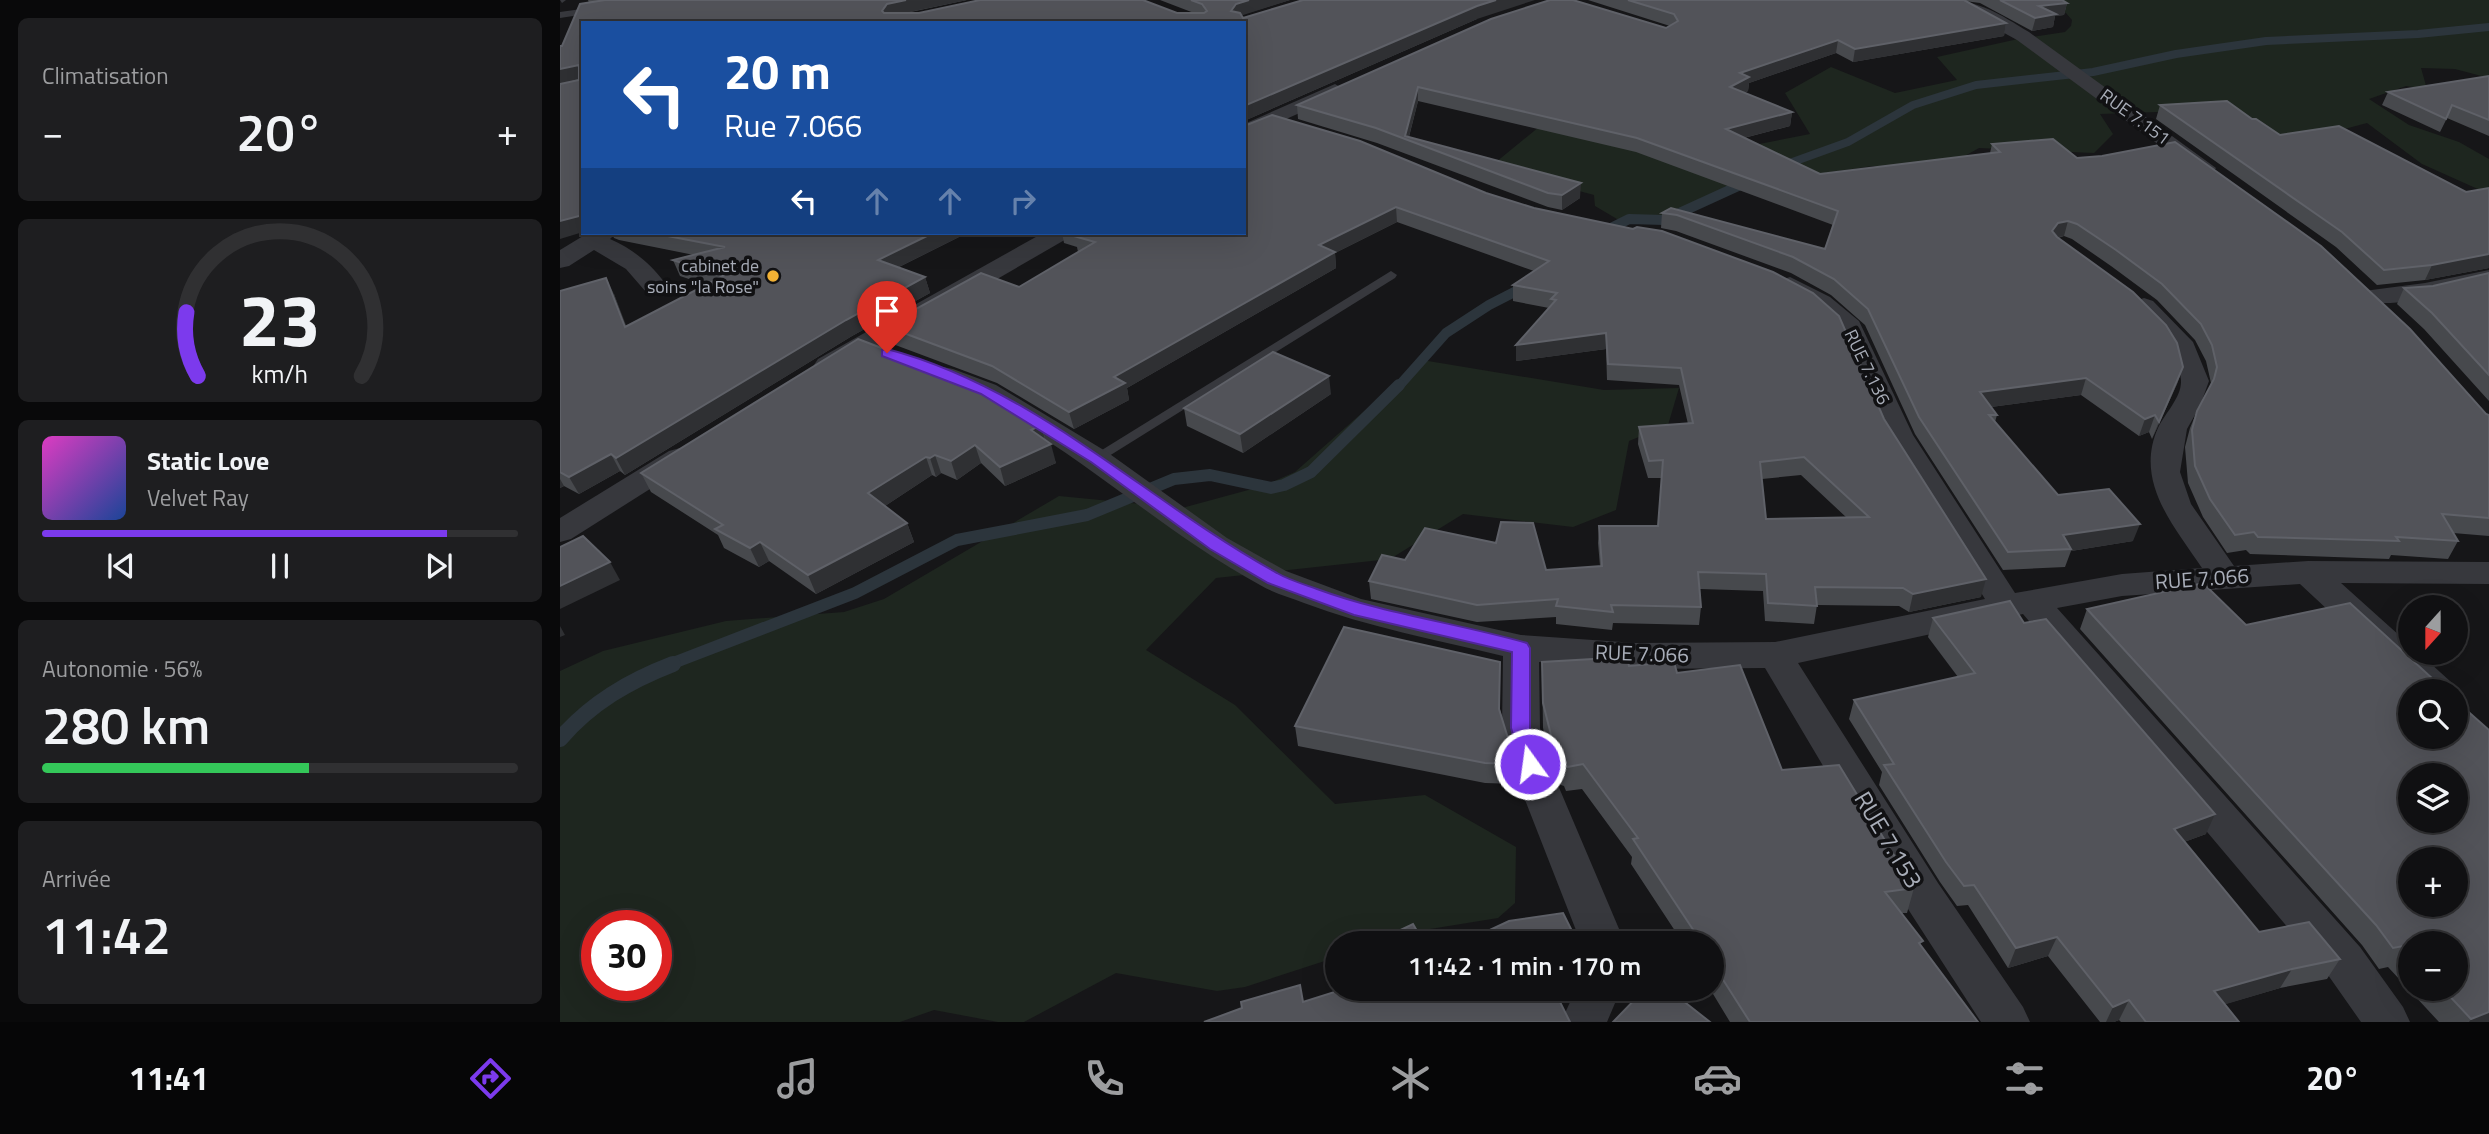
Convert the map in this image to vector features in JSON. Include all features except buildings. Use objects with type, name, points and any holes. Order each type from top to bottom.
[{"type":"street","name":"RUE 7.151","points":[[1952,0],[2002,23],[2219,178]]},
{"type":"street","points":[[1246,131],[1356,81]]},
{"type":"street","points":[[1271,119],[1308,130]]},
{"type":"street","points":[[805,379],[1056,235]]},
{"type":"street","points":[[560,261],[598,237],[639,265],[655,287]]},
{"type":"street","name":"RUE 7.136","points":[[1767,275],[1821,302],[1850,327],[1898,435],[2019,604],[2344,961],[2387,1022]]},
{"type":"street","points":[[2373,296],[2425,291],[2489,277]]},
{"type":"street","points":[[2354,279],[2397,321]]},
{"type":"street","points":[[2125,292],[2146,308],[2184,348],[2195,381],[2186,406],[2172,429],[2165,471],[2176,505],[2224,576]]},
{"type":"street","name":"RUE 7.066","points":[[862,344],[986,391],[1096,458],[1216,545],[1274,579],[1354,609],[1521,648],[1636,656],[1776,655],[2123,585],[2308,572],[2489,573]]},
{"type":"street","points":[[560,533],[702,442]]},
{"type":"street","points":[[2308,572],[2424,679]]},
{"type":"street","points":[[1521,648],[1521,728],[1530,764],[1599,931]]},
{"type":"street","name":"RUE 7.153","points":[[1776,655],[1923,896],[2007,1022]]},
{"type":"street","points":[[1584,1022],[1594,1001]]},
{"type":"lane","points":[[560,15],[609,8]]},
{"type":"lane","points":[[1096,458],[1391,275]]},
{"type":"shaded area","points":[[2035,0],[2489,0],[2489,78],[2455,69],[2421,68],[2427,89],[2406,86],[2369,99],[2409,125],[2459,142],[2489,159],[2489,194],[2422,164],[2367,123],[2292,143],[2186,111],[2100,114],[2113,134],[2094,153],[1979,148],[1938,171],[1873,166],[1749,184],[1728,189],[1678,220],[1617,219],[1595,206],[1594,195],[1490,167],[1545,122],[1714,144],[1759,144],[1810,134],[1785,93],[1831,67],[1895,93],[1957,80],[1937,57],[2018,39],[2065,32],[2071,26],[2072,20],[2066,13]]},
{"type":"shaded area","points":[[1422,360],[1604,390],[1679,388],[1668,425],[1629,441],[1616,510],[1573,527],[1463,514],[1390,559],[1216,578],[1146,650],[1235,705],[1335,804],[1425,795],[1516,847],[1515,903],[1498,918],[1421,931],[1325,931],[1325,961],[1245,987],[1217,991],[1116,973],[1024,1022],[998,1022],[934,1010],[900,1022],[560,1022],[560,671],[603,651],[726,621],[844,612],[884,599],[1059,496],[1182,508],[1263,486],[1295,472]]},
{"type":"waterway","points":[[1779,167],[1848,142],[1913,105],[1976,85],[2093,72],[2176,54],[2266,41],[2418,34],[2489,27]]},
{"type":"waterway","points":[[1601,233],[1629,219],[1664,220],[1747,182]]},
{"type":"waterway","points":[[1398,387],[1446,333],[1489,305],[1528,285]]},
{"type":"waterway","points":[[668,665],[855,593],[957,540],[1087,515],[1174,479],[1210,475],[1271,488],[1284,485],[1311,472],[1399,385]]},
{"type":"waterway","points":[[560,739],[585,714],[612,694],[673,664]]},
{"type":"place","name":"cabinet de soins \"la Rose\"","points":[[773,276]]},
{"type":"route","points":[[887,353],[986,391],[1096,458],[1216,545],[1274,579],[1354,609],[1521,648],[1521,728],[1530,764]]}]
